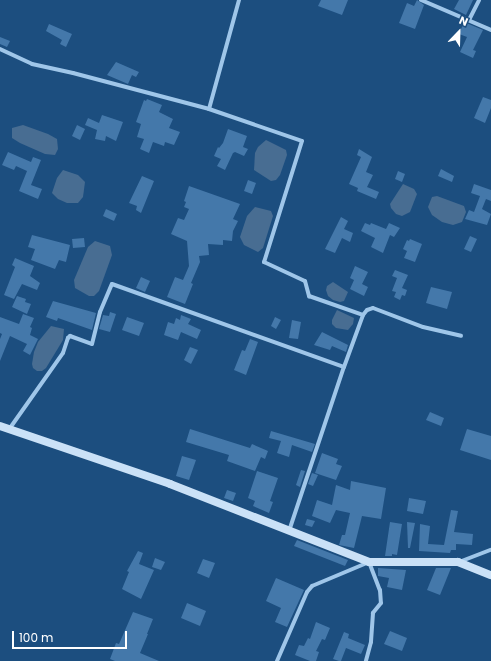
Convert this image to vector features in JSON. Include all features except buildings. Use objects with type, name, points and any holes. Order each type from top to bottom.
[{"type":"street","points":[[209,109],[239,0]]},
{"type":"street","points":[[421,0],[491,30]]},
{"type":"street","points":[[469,20],[479,0]]},
{"type":"street","points":[[0,50],[32,64],[73,73],[209,109],[302,141],[264,262],[305,281],[309,296],[363,315]]},
{"type":"street","points":[[10,428],[63,353],[68,338],[70,336],[92,344],[100,312],[112,284],[344,367]]},
{"type":"street","points":[[289,531],[344,367],[363,315],[367,310],[373,308],[423,326],[460,336]]},
{"type":"street","points":[[0,426],[10,428],[170,484],[369,562],[458,562],[491,550]]},
{"type":"street","points":[[277,661],[307,592],[312,586],[369,562]]},
{"type":"street","points":[[366,661],[371,642],[373,613],[381,603],[380,590],[369,562]]},
{"type":"street","points":[[458,562],[491,575]]},
{"type":"water","points":[[23,125],[57,139],[58,149],[55,155],[45,154],[12,138],[12,128]]},
{"type":"water","points":[[266,140],[286,150],[287,155],[280,175],[276,180],[271,181],[254,170],[255,153],[258,147]]},
{"type":"water","points":[[63,170],[78,175],[85,182],[83,197],[78,203],[67,203],[58,199],[52,193],[57,178]]},
{"type":"water","points":[[403,184],[414,189],[417,194],[410,212],[402,216],[396,214],[391,208],[390,204]]},
{"type":"water","points":[[437,196],[464,206],[466,212],[462,222],[453,225],[442,222],[432,215],[428,207],[432,197]]},
{"type":"water","points":[[255,207],[271,211],[273,216],[263,248],[258,252],[244,245],[240,237],[247,216]]},
{"type":"water","points":[[95,241],[110,246],[112,255],[99,291],[94,296],[89,296],[75,288],[74,280],[88,247]]},
{"type":"water","points":[[333,282],[348,292],[344,301],[340,302],[333,300],[328,296],[326,290],[327,286]]},
{"type":"water","points":[[337,310],[354,318],[353,324],[348,330],[336,328],[332,324],[332,320]]},
{"type":"water","points":[[51,326],[64,329],[63,340],[46,368],[42,371],[37,371],[33,368],[32,364],[34,352],[38,342]]}]
